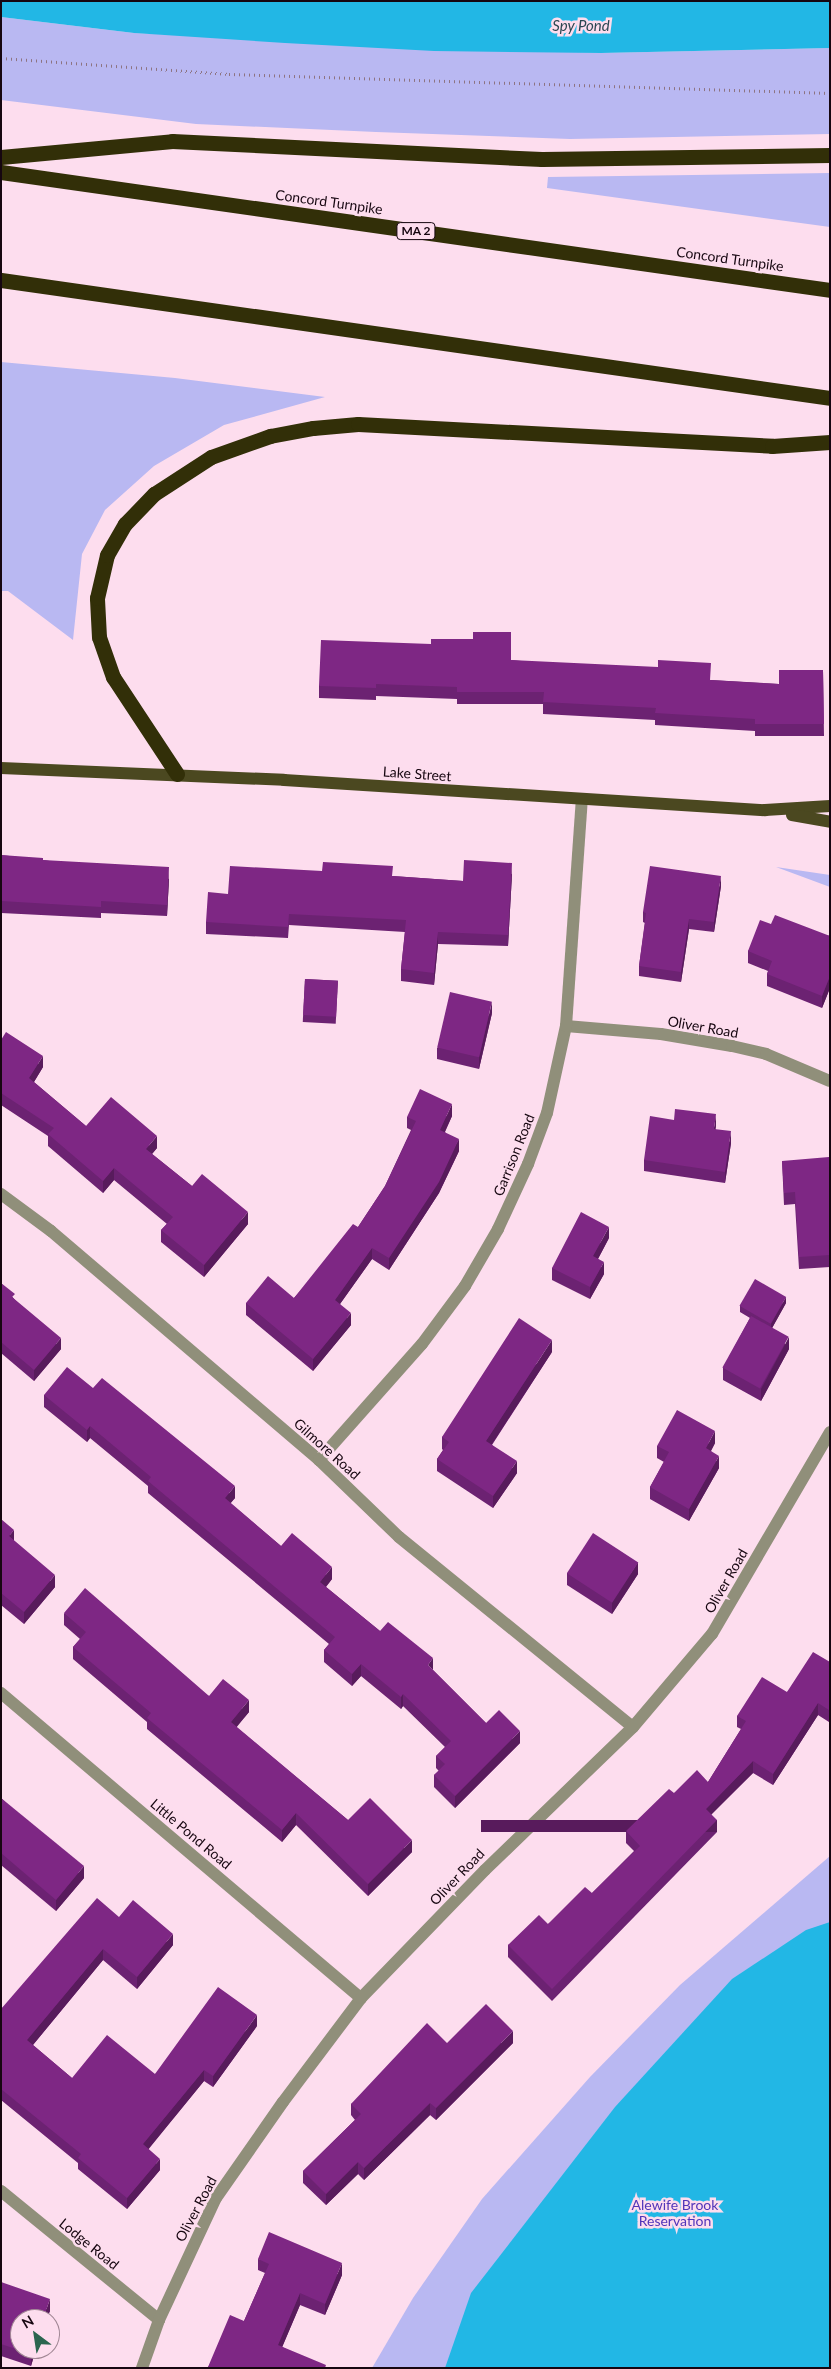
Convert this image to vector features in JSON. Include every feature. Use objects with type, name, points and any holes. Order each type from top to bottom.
[{"type":"highway","points":[[1,156],[172,142],[542,158],[830,155]]},
{"type":"highway","name":"Concord Turnpike","points":[[1,172],[830,290]]},
{"type":"highway","points":[[1,280],[830,398]]},
{"type":"highway","points":[[177,774],[113,677],[99,637],[97,598],[107,555],[125,524],[154,494],[211,457],[270,436],[313,428],[358,424],[772,446],[830,442]]},
{"type":"main road","name":"Lake Street","points":[[1,768],[177,774],[765,810],[830,806]]},
{"type":"main road","points":[[765,810],[830,822]]},
{"type":"street","name":"Garrison Road","points":[[319,1460],[422,1344],[465,1286],[498,1229],[528,1164],[547,1113],[566,1026],[582,800]]},
{"type":"street","name":"Oliver Road","points":[[566,1026],[661,1034],[732,1046],[766,1054],[830,1081]]},
{"type":"street","name":"Gilmore Road","points":[[1,1194],[51,1231],[319,1460],[399,1537],[633,1728]]},
{"type":"street","name":"Oliver Road","points":[[142,2368],[159,2320],[216,2198],[361,1998],[485,1870],[633,1728],[712,1634],[830,1432]]},
{"type":"street","name":"Little Pond Road","points":[[1,1694],[361,1998]]},
{"type":"street","name":"Lodge Road","points":[[1,2191],[159,2320]]},
{"type":"path","points":[[1,58],[229,74],[830,93]]},
{"type":"green space","points":[[1,17],[134,33],[601,53],[830,48],[830,134],[570,139],[376,132],[196,124],[1,100]]},
{"type":"green space","points":[[830,173],[830,227],[547,188],[548,177]]},
{"type":"green space","points":[[1,362],[175,378],[325,397],[224,425],[154,466],[105,510],[82,554],[73,640],[8,591],[1,591]]},
{"type":"green space","points":[[776,867],[830,875],[830,887]]},
{"type":"green space","name":"Alewife Brook Reservation","points":[[830,1856],[830,2368],[372,2368],[413,2298],[482,2199],[590,2077],[680,1985]]},
{"type":"water","name":"Spy Pond","points":[[1,1],[830,1],[830,48],[601,53],[434,51],[285,43],[134,33],[1,17]]},
{"type":"water","name":"Alewife Brook Reservation","points":[[830,1922],[830,2368],[445,2368],[471,2293],[615,2107],[732,1979],[806,1930]]},
{"type":"building","points":[[473,632],[511,632],[511,660],[658,667],[658,660],[711,663],[710,680],[779,684],[779,670],[823,670],[824,724],[755,724],[755,719],[655,713],[656,708],[543,702],[544,692],[457,692],[457,687],[376,684],[376,688],[319,686],[321,640],[431,644],[431,639],[473,639]]},
{"type":"building","points":[[1,855],[43,858],[43,860],[169,867],[167,905],[101,901],[101,907],[1,901]]},
{"type":"building","points":[[464,860],[512,863],[508,935],[438,932],[434,973],[401,969],[406,920],[289,914],[288,927],[206,922],[208,892],[228,894],[230,866],[322,871],[323,862],[393,866],[392,876],[463,881]]},
{"type":"building","points":[[650,866],[721,876],[714,922],[689,919],[681,972],[639,966],[646,913],[643,912]]},
{"type":"building","points":[[775,915],[830,936],[830,976],[822,996],[767,974],[772,961],[748,951],[760,920],[771,924]]},
{"type":"building","points":[[305,979],[338,981],[336,1017],[303,1015]]},
{"type":"building","points":[[450,992],[492,1002],[479,1057],[437,1048]]},
{"type":"building","points":[[6,1032],[43,1056],[29,1078],[86,1126],[111,1097],[157,1136],[146,1149],[192,1186],[202,1174],[248,1212],[204,1265],[161,1230],[173,1217],[114,1168],[103,1181],[48,1134],[54,1128],[1,1093],[1,1040]]},
{"type":"building","points":[[420,1089],[452,1104],[440,1130],[459,1139],[439,1182],[389,1258],[372,1248],[335,1300],[351,1313],[313,1359],[246,1303],[268,1276],[294,1298],[353,1224],[358,1227],[385,1186],[416,1121],[407,1117]]},
{"type":"building","points":[[675,1109],[716,1114],[714,1129],[731,1131],[725,1172],[644,1160],[650,1116],[674,1120]]},
{"type":"building","points":[[829,1157],[830,1255],[799,1257],[795,1192],[784,1193],[782,1161]]},
{"type":"building","points":[[581,1212],[609,1227],[593,1256],[604,1262],[590,1287],[552,1268]]},
{"type":"building","points":[[755,1279],[786,1297],[771,1324],[740,1306]]},
{"type":"building","points":[[1,1283],[15,1294],[12,1297],[61,1338],[34,1370],[1,1342]]},
{"type":"building","points":[[751,1316],[789,1337],[760,1388],[722,1368]]},
{"type":"building","points":[[519,1318],[552,1340],[486,1441],[517,1461],[493,1496],[437,1459],[449,1442],[442,1437]]},
{"type":"building","points":[[67,1367],[93,1388],[102,1378],[235,1486],[225,1498],[281,1546],[292,1533],[332,1567],[320,1582],[380,1631],[388,1622],[433,1658],[428,1665],[486,1723],[499,1710],[520,1731],[455,1796],[434,1775],[445,1764],[436,1756],[451,1741],[403,1694],[401,1697],[361,1664],[352,1674],[324,1650],[335,1637],[148,1481],[151,1477],[90,1426],[87,1430],[44,1395]]},
{"type":"building","points":[[677,1410],[715,1431],[706,1448],[719,1456],[689,1509],[650,1487],[669,1452],[657,1446]]},
{"type":"building","points":[[1,1519],[14,1530],[9,1536],[55,1575],[24,1612],[1,1593]]},
{"type":"building","points":[[593,1533],[638,1562],[612,1603],[567,1573]]},
{"type":"building","points":[[85,1588],[209,1696],[223,1679],[249,1700],[231,1722],[348,1820],[370,1798],[412,1840],[368,1884],[296,1813],[282,1830],[147,1718],[151,1713],[73,1647],[86,1632],[64,1613]]},
{"type":"building","points":[[813,1652],[830,1662],[829,1710],[818,1703],[773,1774],[753,1761],[706,1809],[717,1820],[552,1989],[508,1945],[539,1915],[548,1924],[585,1887],[592,1893],[640,1846],[626,1831],[669,1789],[674,1793],[697,1770],[708,1782],[746,1721],[737,1716],[762,1677],[787,1692]]},
{"type":"building","points":[[1,1798],[84,1866],[56,1900],[1,1853]]},
{"type":"building","points":[[97,1898],[119,1917],[133,1900],[173,1934],[137,1977],[103,1949],[27,2040],[72,2078],[107,2035],[155,2074],[218,1987],[257,2015],[213,2076],[204,2070],[143,2144],[160,2159],[127,2198],[78,2158],[81,2154],[1,2089],[1,2009]]},
{"type":"building","points":[[486,2004],[513,2031],[436,2108],[430,2103],[364,2168],[358,2162],[326,2194],[303,2171],[361,2114],[351,2104],[427,2023],[447,2043]]},
{"type":"building","points":[[269,2232],[342,2263],[325,2304],[300,2293],[278,2345],[326,2365],[325,2368],[208,2367],[230,2315],[244,2321],[269,2264],[258,2259]]},
{"type":"building","points":[[1,2282],[50,2299],[46,2309],[10,2309],[10,2347],[1,2344]]}]
